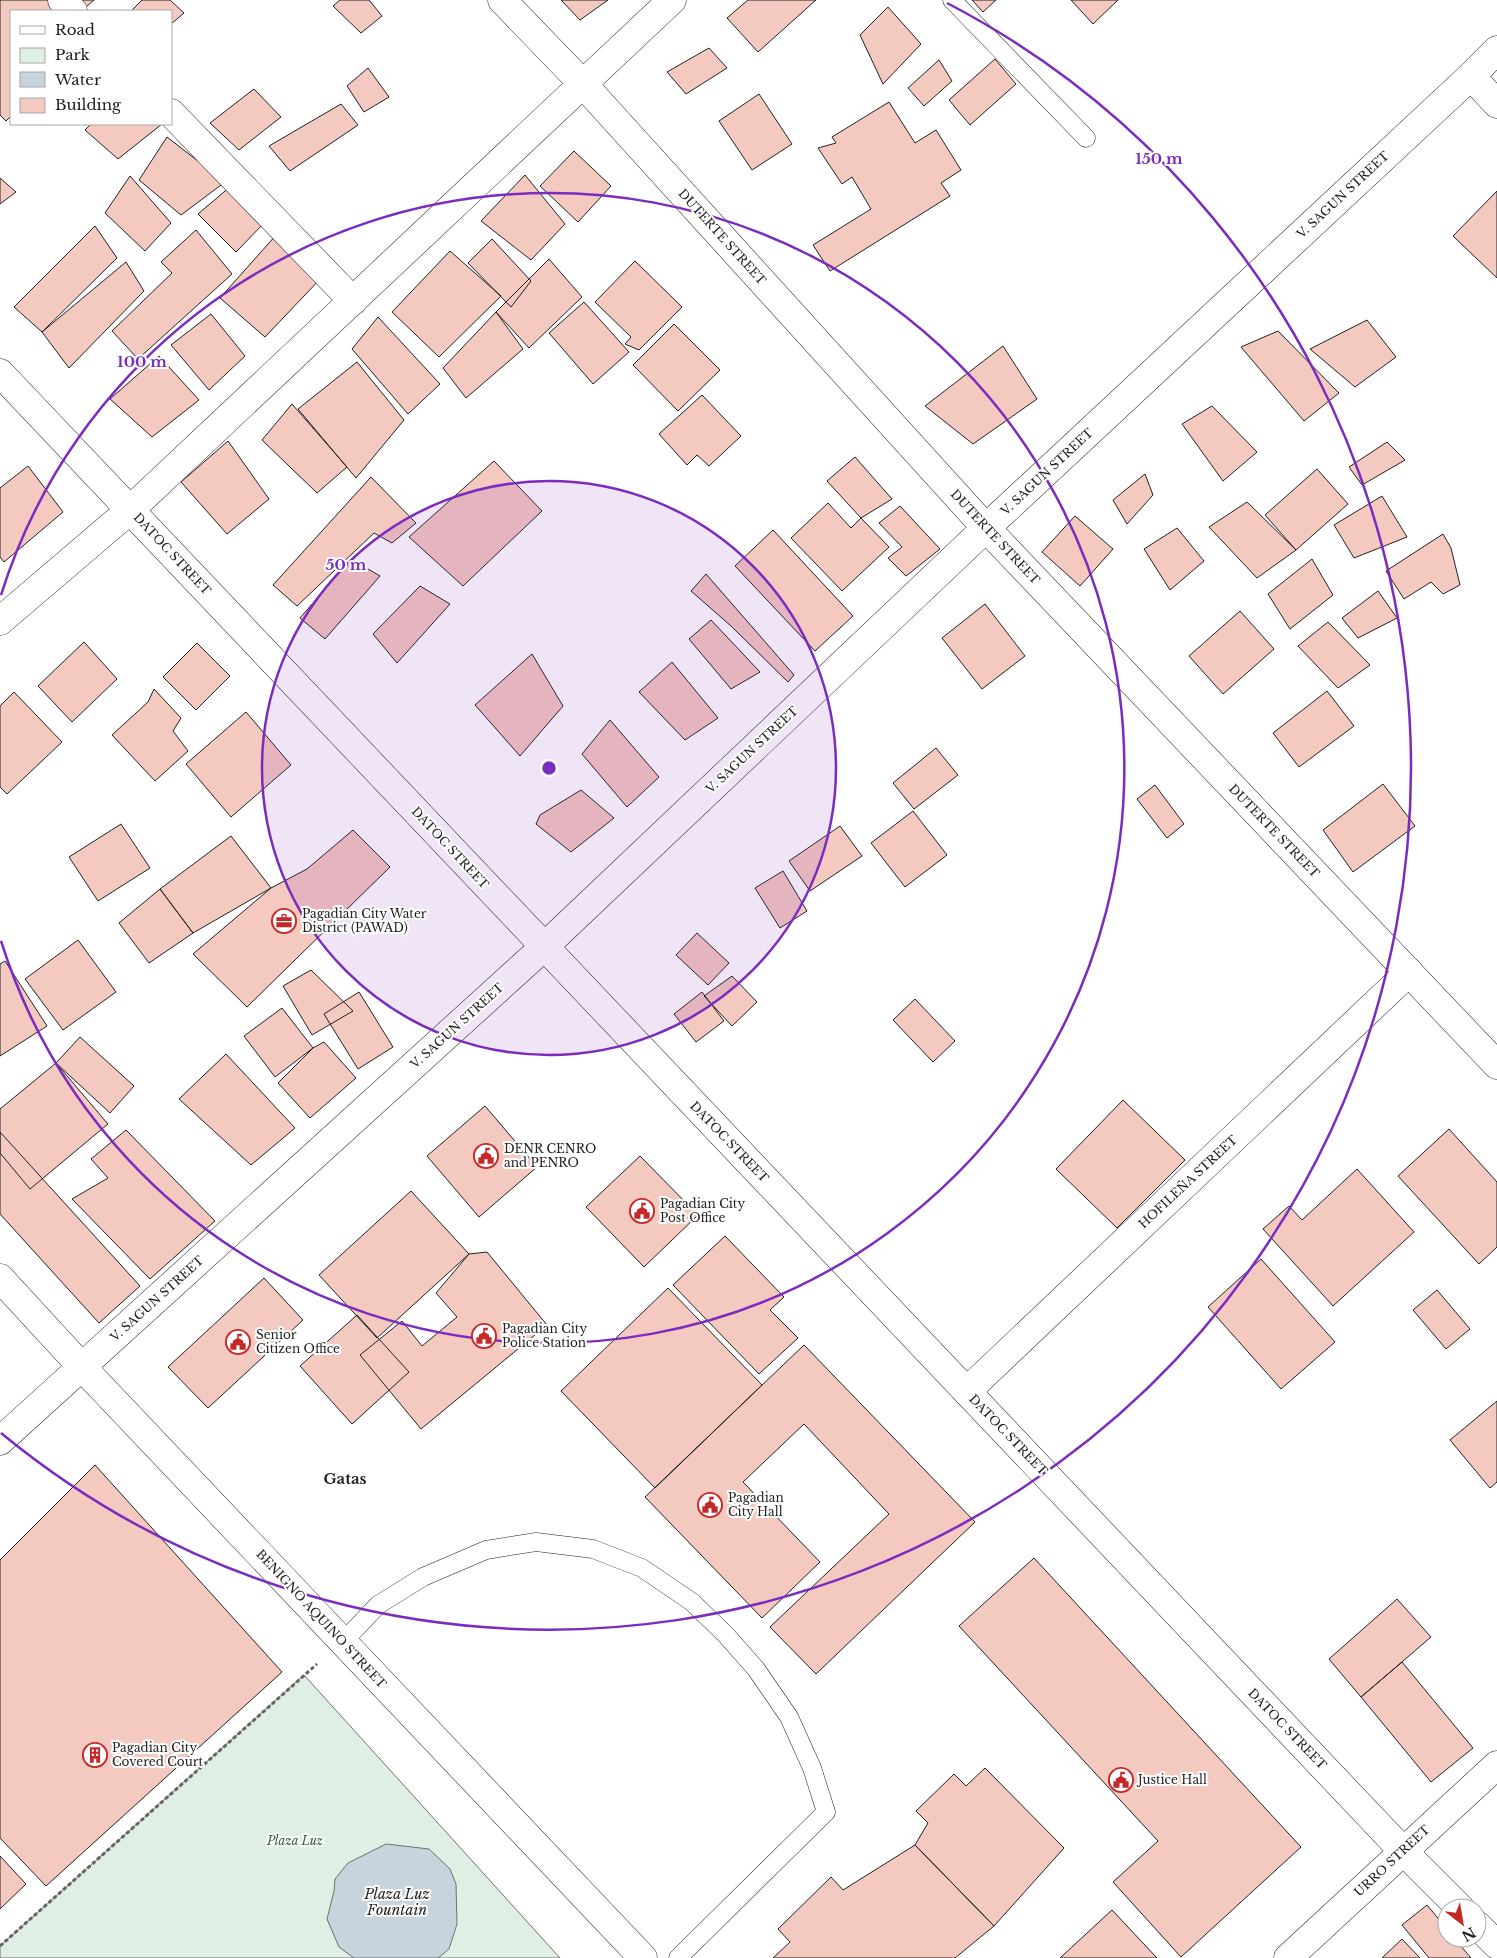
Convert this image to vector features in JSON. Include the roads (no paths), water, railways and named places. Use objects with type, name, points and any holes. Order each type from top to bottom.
[{"type":"street","points":[[62,0],[72,10]]},
{"type":"street","name":"DUTERTE STREET","points":[[502,0],[582,83],[986,528],[1497,1065]]},
{"type":"street","points":[[0,621],[130,510],[672,0]]},
{"type":"street","name":"V. SAGUN STREET","points":[[0,1441],[544,947],[986,528],[1497,50]]},
{"type":"street","points":[[1471,76],[1497,104]]},
{"type":"street","points":[[172,114],[353,301]]},
{"type":"street","name":"DATOC STREET","points":[[0,373],[1403,1851],[1450,1898]]},
{"type":"street","name":"HOFILEÑA STREET","points":[[967,1391],[1408,972]]},
{"type":"street","name":"BENIGNO AQUINO STREET","points":[[0,1278],[82,1367],[643,1958]]},
{"type":"street","name":"URRO STREET","points":[[1288,1958],[1497,1765]]},
{"type":"street","points":[[1487,1935],[1497,1945]]},
{"type":"lane","points":[[952,0],[1086,138]]},
{"type":"lane","points":[[343,1642],[378,1605],[423,1577],[486,1550],[536,1542],[593,1549],[642,1568],[699,1609],[726,1635],[756,1669],[789,1717],[812,1768],[826,1812],[678,1958]]},
{"type":"water","name":"Plaza Luz Fountain","points":[[386,1844],[429,1849],[450,1869],[456,1884],[457,1924],[449,1949],[438,1958],[354,1958],[339,1947],[327,1919],[335,1879],[348,1863]]},
{"type":"place","name":"Pagadian City Water District (PAWAD)","points":[[284,921]]},
{"type":"place","name":"DENR CENRO and PENRO","points":[[486,1156]]},
{"type":"place","name":"Pagadian City Post Office","points":[[642,1211]]},
{"type":"place","name":"Pagadian City Police Station","points":[[484,1336]]},
{"type":"place","name":"Senior Citizen Office","points":[[238,1342]]},
{"type":"place","name":"Pagadian City Hall","points":[[710,1505]]},
{"type":"place","name":"Pagadian City Covered Court","points":[[95,1755]]},
{"type":"place","name":"Justice Hall","points":[[1121,1780]]},
{"type":"district","name":"Gatas","points":[[345,1479]]},
{"type":"park label","name":"Plaza Luz","points":[[295,1841]]}]
